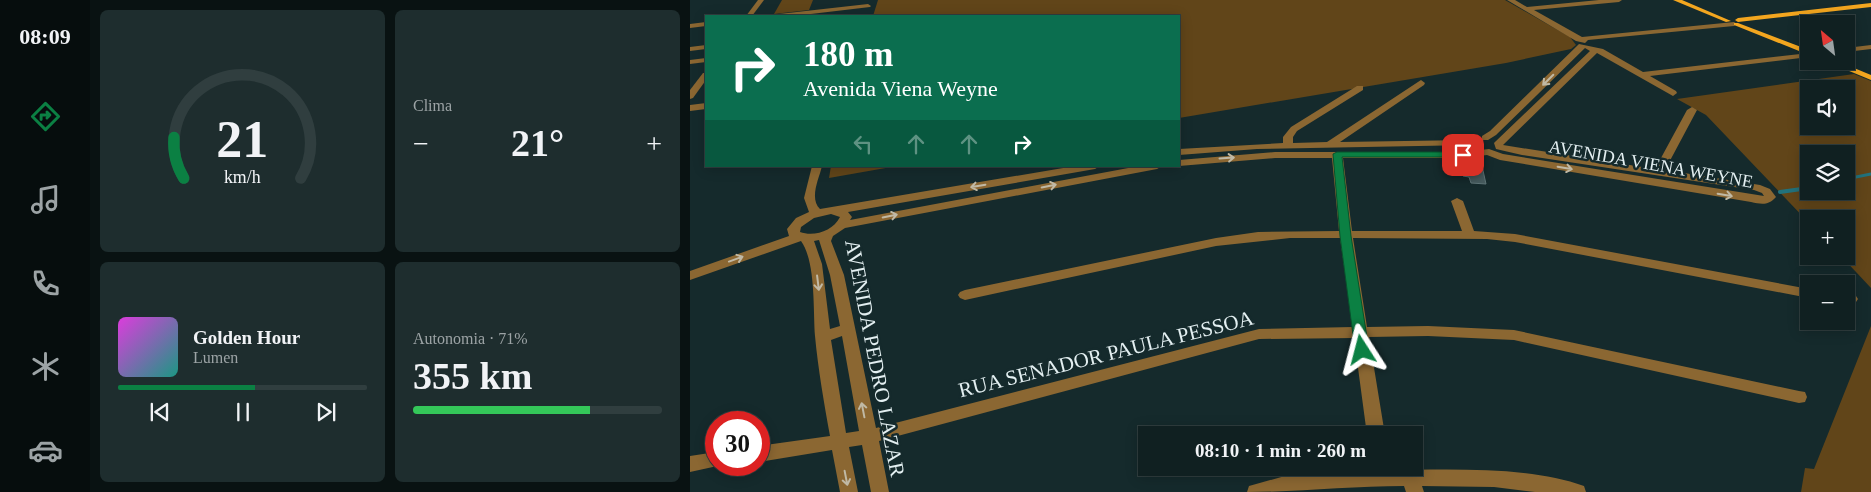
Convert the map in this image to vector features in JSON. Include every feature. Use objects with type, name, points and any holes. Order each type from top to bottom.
[{"type":"main road","points":[[1676,0],[1800,46]]},
{"type":"main road","points":[[1686,0],[1800,50]]},
{"type":"main road","points":[[1736,22],[1871,6]]},
{"type":"main road","points":[[1855,67],[1871,74]]},
{"type":"main road","points":[[1851,70],[1871,78]]},
{"type":"street","points":[[750,15],[761,0]]},
{"type":"street","points":[[1510,0],[1673,93]]},
{"type":"street","points":[[1549,0],[1557,2],[1586,0]]},
{"type":"street","points":[[1526,9],[1619,0]]},
{"type":"street","points":[[786,15],[869,3],[865,15]]},
{"type":"street","points":[[1539,16],[1553,15]]},
{"type":"street","points":[[1595,49],[1545,98],[1496,151],[1487,152],[1474,148],[1470,143],[1475,139],[1485,138],[1493,133],[1533,95],[1578,40],[1736,22]]},
{"type":"street","points":[[690,26],[705,24]]},
{"type":"street","points":[[1855,49],[1871,47]]},
{"type":"street","points":[[690,49],[705,48]]},
{"type":"street","points":[[1641,75],[1800,55]]},
{"type":"street","points":[[690,62],[705,60]]},
{"type":"street","points":[[690,96],[703,82]]},
{"type":"street","points":[[1375,426],[1333,150],[1421,83]]},
{"type":"street","points":[[1288,145],[1288,137],[1294,129],[1360,88]]},
{"type":"street","points":[[1533,95],[1545,98]]},
{"type":"street","points":[[690,108],[705,106]]},
{"type":"street","points":[[1659,171],[1692,110]]},
{"type":"street","name":"AVENIDA VIENA WEYNE","points":[[1180,152],[1241,147],[1275,150],[1333,150],[1448,155],[1487,152],[1500,157],[1537,159],[1659,171],[1756,187],[1766,191],[1770,197],[1765,201],[1757,200],[1537,159],[1502,143],[1485,138]]},
{"type":"street","name":"AVENIDA VIENA WEYNE","points":[[1180,163],[1245,157],[1288,145],[1333,150],[1470,143]]},
{"type":"street","points":[[1241,147],[1248,152],[1245,157]]},
{"type":"street","points":[[1448,155],[1523,163],[1537,159]]},
{"type":"street","points":[[817,167],[809,204],[812,210],[818,213]]},
{"type":"street","points":[[849,492],[822,337],[818,281],[811,245],[793,232],[795,225],[805,218],[818,213],[1089,167]]},
{"type":"street","points":[[690,276],[789,238],[802,237],[836,228],[1151,167]]},
{"type":"street","points":[[1457,201],[1470,236]]},
{"type":"street","points":[[831,211],[845,215],[845,221],[836,228]]},
{"type":"street","name":"AVENIDA PEDRO LAZAR","points":[[836,228],[825,237],[825,241],[837,275],[846,329],[880,492]]},
{"type":"street","points":[[965,295],[1216,242],[1290,234],[1346,236],[1487,235],[1525,240],[1800,292]]},
{"type":"street","points":[[822,337],[846,329]]},
{"type":"street","name":"RUA SENADOR PAULA PESSOA","points":[[770,452],[868,437],[1259,334],[1428,332],[1514,335],[1799,397]]},
{"type":"street","points":[[690,464],[705,462]]},
{"type":"street","points":[[1256,492],[1292,482],[1352,476]]},
{"type":"street","points":[[1390,476],[1412,485],[1494,479],[1546,485],[1577,492]]},
{"type":"shaded area","points":[[782,0],[813,0],[809,10],[774,14]]},
{"type":"shaded area","points":[[878,0],[1505,0],[1570,37],[1576,45],[1571,49],[1506,63],[1180,118],[1180,15],[873,15]]},
{"type":"shaded area","points":[[1854,74],[1871,81],[1871,288],[1849,265],[1855,265],[1855,210],[1800,210],[1800,214],[1706,115],[1677,99],[1800,82],[1800,135],[1855,135],[1855,80],[1812,80]]},
{"type":"shaded area","points":[[831,167],[891,167],[829,178]]},
{"type":"shaded area","points":[[1871,326],[1871,492],[1801,492],[1805,468],[1814,469]]},
{"type":"building","points":[[1460,165],[1482,166],[1486,184],[1471,183],[1469,177],[1463,176]]},
{"type":"waterway","points":[[1855,177],[1871,174]]},
{"type":"waterway","points":[[1780,192],[1800,189]]},
{"type":"route","points":[[1362,350],[1337,154],[1463,155]]}]
